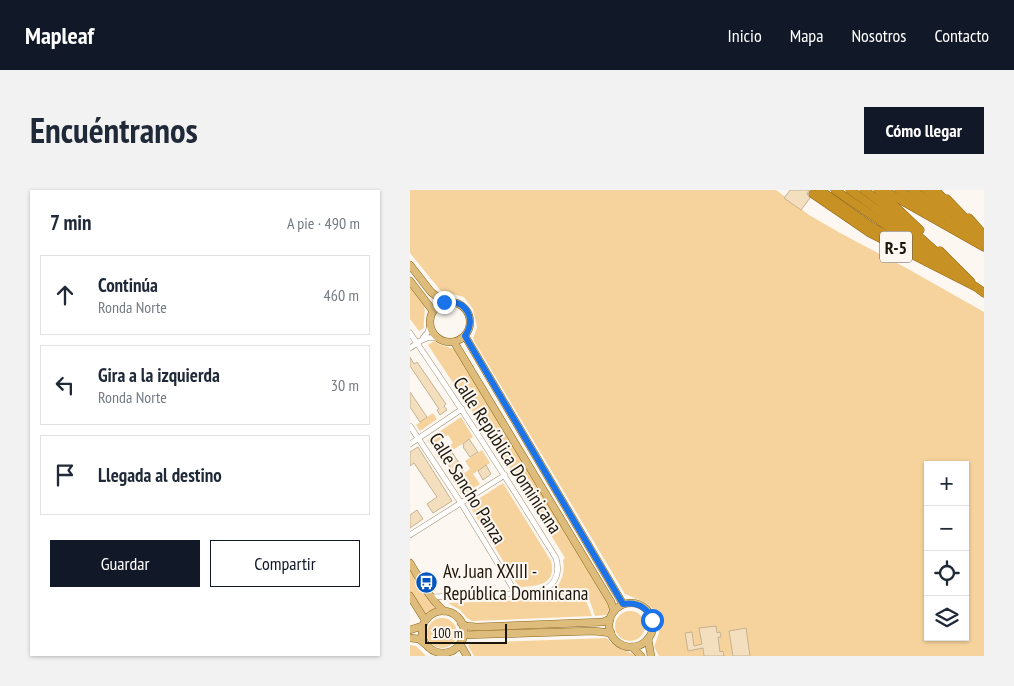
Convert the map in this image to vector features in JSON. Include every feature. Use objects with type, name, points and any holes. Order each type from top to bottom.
[{"type":"highway","name":"R-5","points":[[827,190],[869,220],[976,287]]},
{"type":"highway","name":"R-5","points":[[835,190],[976,287]]},
{"type":"highway","name":"R-5","points":[[843,190],[984,293]]},
{"type":"highway","name":"R-5","points":[[850,190],[879,210],[976,287]]},
{"type":"highway","name":"R-5","points":[[856,190],[877,205],[976,287]]},
{"type":"highway","name":"R-5","points":[[864,190],[879,201],[976,287]]},
{"type":"highway","name":"R-5","points":[[870,190],[976,287]]},
{"type":"highway","name":"R-5","points":[[878,190],[976,287]]},
{"type":"highway","name":"R-5","points":[[885,190],[984,241]]},
{"type":"highway","name":"R-5","points":[[892,190],[984,241]]},
{"type":"highway","name":"R-5","points":[[899,190],[984,241]]},
{"type":"highway","points":[[906,190],[984,241]]},
{"type":"highway","points":[[914,190],[984,241]]},
{"type":"highway","points":[[920,190],[984,241]]},
{"type":"highway","points":[[926,190],[984,241]]},
{"type":"highway","points":[[931,190],[984,241]]},
{"type":"highway","points":[[935,190],[984,241]]},
{"type":"highway","points":[[939,190],[984,241]]},
{"type":"highway","points":[[944,190],[984,241]]},
{"type":"highway","name":"R-5","points":[[816,192],[870,233],[976,287]]},
{"type":"main road","points":[[410,265],[432,292],[444,302]]},
{"type":"main road","points":[[410,281],[433,311]]},
{"type":"main road","points":[[444,302],[457,303],[463,306],[470,317],[469,330],[460,340],[454,342],[443,342],[436,338],[430,324],[430,316],[433,311],[444,302]]},
{"type":"main road","points":[[465,336],[623,604]]},
{"type":"main road","points":[[454,342],[611,602],[614,611]]},
{"type":"main road","points":[[410,563],[437,606],[457,617],[461,623],[464,635],[456,649],[445,655],[430,649],[419,639],[410,638]]},
{"type":"main road","points":[[410,596],[424,623],[422,635],[425,644]]},
{"type":"main road","points":[[648,639],[638,646],[632,647],[619,643],[614,639],[609,626],[614,611],[623,604],[631,603],[638,604],[649,613],[652,620],[652,628],[648,639],[651,656]]},
{"type":"main road","points":[[410,630],[424,623],[430,615],[444,611]]},
{"type":"main road","points":[[461,623],[466,626],[477,627],[603,622],[610,619]]},
{"type":"main road","points":[[464,635],[594,631],[611,633]]},
{"type":"main road","points":[[460,644],[467,656]]},
{"type":"main road","points":[[632,647],[641,656]]},
{"type":"street","points":[[423,339],[428,332],[430,324]]},
{"type":"street","name":"Calle República Dominicana","points":[[410,333],[505,475],[556,558],[558,568],[552,585],[537,592],[431,597]]},
{"type":"street","points":[[410,348],[423,339],[436,338]]},
{"type":"street","points":[[410,444],[462,410]]},
{"type":"street","name":"Calle Sancho Panza","points":[[410,426],[516,593]]},
{"type":"street","points":[[410,535],[505,475]]},
{"type":"shaded area","points":[[410,190],[776,190],[809,215],[984,312],[984,656],[659,656],[654,647],[659,633],[659,613],[644,602],[625,594],[473,339],[477,327],[473,309],[464,297],[441,291],[410,253]]},
{"type":"shaded area","points":[[410,284],[420,297],[425,309],[424,328],[419,331],[410,319]]},
{"type":"shaded area","points":[[434,341],[454,349],[483,395],[609,605],[606,615],[595,616],[587,593],[584,595],[543,596],[553,590],[560,582],[564,566],[563,560],[565,558],[511,470],[428,345]]},
{"type":"shaded area","points":[[433,413],[437,419],[420,431],[416,425]]},
{"type":"shaded area","points":[[461,417],[473,437],[439,459],[436,455],[453,443],[448,435],[431,446],[427,440]]},
{"type":"shaded area","points":[[482,450],[490,463],[473,474],[480,484],[462,495],[453,481],[470,469],[465,461]]},
{"type":"shaded area","points":[[503,483],[551,561],[551,575],[548,580],[539,585],[519,587],[469,505]]},
{"type":"shaded area","points":[[410,568],[435,609],[425,615],[410,592]]},
{"type":"shaded area","points":[[585,598],[592,616],[472,621],[460,610],[448,603]]},
{"type":"shaded area","points":[[630,611],[641,615],[645,626],[641,637],[630,641],[619,637],[615,626],[619,615]]},
{"type":"shaded area","points":[[442,618],[453,622],[457,633],[453,644],[442,648],[431,644],[427,633],[431,622]]},
{"type":"shaded area","points":[[607,638],[617,647],[636,656],[474,656],[468,646],[470,643]]},
{"type":"shaded area","points":[[410,645],[416,646],[426,656],[410,656]]},
{"type":"building","points":[[790,190],[809,190],[807,194],[810,198],[801,210],[784,198]]},
{"type":"building","points":[[410,357],[414,364],[417,362],[446,404],[444,406],[447,410],[440,415],[437,410],[439,409],[410,366]]},
{"type":"building","points":[[410,392],[427,417],[420,422],[410,407]]},
{"type":"building","points":[[469,439],[478,452],[470,457],[463,447],[463,444]]},
{"type":"building","points":[[418,447],[452,501],[433,513],[427,504],[437,497],[414,463],[410,466],[410,452]]},
{"type":"building","points":[[451,451],[464,470],[462,471],[464,474],[457,478],[443,456]]},
{"type":"building","points":[[486,465],[491,474],[483,480],[478,471]]},
{"type":"building","points":[[417,510],[423,519],[410,528],[410,515]]},
{"type":"building","points":[[716,626],[717,633],[720,632],[721,637],[718,637],[720,652],[723,651],[724,656],[704,656],[703,648],[688,651],[685,633],[692,632],[694,646],[702,644],[699,628]]},
{"type":"building","points":[[746,628],[750,656],[733,656],[729,631]]},
{"type":"place","name":"Av. Juan XXIII - República Dominicana","points":[[427,582]]},
{"type":"route","points":[[444,302],[457,303],[467,311],[470,317],[470,324],[465,336],[623,604],[638,604],[649,613],[652,620]]}]
